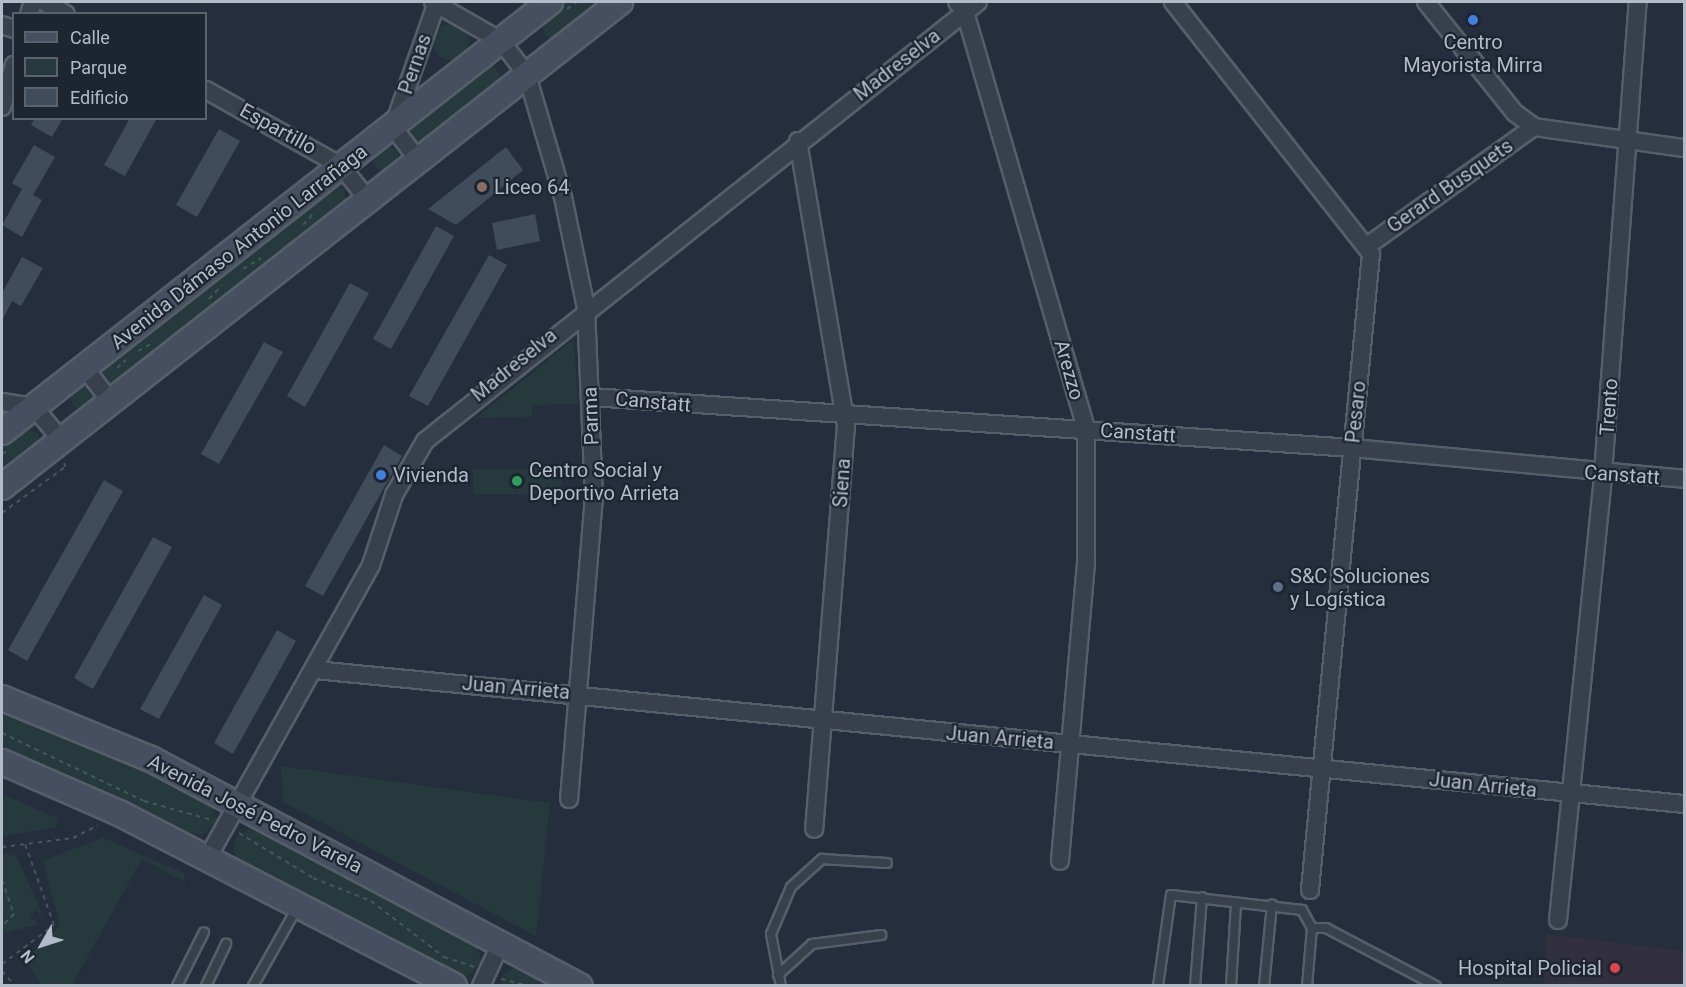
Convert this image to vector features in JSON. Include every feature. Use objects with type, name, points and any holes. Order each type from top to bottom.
[{"type":"street","points":[[44,2],[62,12]]},
{"type":"street","points":[[435,2],[501,41],[527,75]]},
{"type":"street","name":"Pernas","points":[[393,127],[435,2]]},
{"type":"street","name":"Avenida Dámaso Antonio Larrañaga","points":[[2,432],[550,2]]},
{"type":"street","points":[[2,487],[620,2]]},
{"type":"street","points":[[1173,2],[1367,246]]},
{"type":"street","points":[[1426,2],[1515,113],[1534,127],[1629,144],[1684,148]]},
{"type":"street","name":"Trento","points":[[1558,920],[1604,474],[1638,2]]},
{"type":"street","name":"Madreselva","points":[[208,857],[315,670],[371,565],[405,470],[425,441],[586,308],[967,5]]},
{"type":"street","name":"Arezzo","points":[[967,5],[1086,429],[1086,563],[1072,745],[1060,861]]},
{"type":"street","points":[[2,107],[12,72]]},
{"type":"street","name":"Parma","points":[[527,75],[563,197],[586,308],[594,496],[568,799]]},
{"type":"street","name":"Espartillo","points":[[207,91],[341,166],[369,201]]},
{"type":"street","points":[[393,127],[419,161]]},
{"type":"street","name":"Gerard Busquets","points":[[1367,246],[1534,127]]},
{"type":"street","name":"Siena","points":[[798,141],[845,417],[824,721],[814,829]]},
{"type":"street","name":"Pesaro","points":[[1310,890],[1371,262],[1367,246]]},
{"type":"street","points":[[85,368],[111,402]]},
{"type":"street","name":"Canstatt","points":[[591,397],[845,417],[1086,429],[1352,448],[1604,474],[1684,479]]},
{"type":"street","points":[[2,402],[34,407],[62,441]]},
{"type":"street","name":"Juan Arrieta","points":[[315,670],[1684,804]]},
{"type":"street","name":"Avenida José Pedro Varela","points":[[2,699],[151,759],[580,986]]},
{"type":"street","points":[[2,762],[119,813],[208,857],[454,986]]},
{"type":"street","points":[[484,980],[501,944]]},
{"type":"lane","points":[[781,986],[771,934],[791,887],[822,859],[887,863]]},
{"type":"lane","points":[[1158,986],[1167,900],[1171,895],[1202,897],[1236,904],[1272,904],[1302,910],[1312,928],[1307,986]]},
{"type":"lane","points":[[1195,986],[1202,897]]},
{"type":"lane","points":[[253,986],[298,904]]},
{"type":"lane","points":[[1231,986],[1236,904]]},
{"type":"lane","points":[[1264,986],[1272,904]]},
{"type":"lane","points":[[1312,928],[1326,928],[1436,986]]},
{"type":"lane","points":[[177,986],[204,933]]},
{"type":"lane","points":[[778,975],[812,944],[880,935]]},
{"type":"lane","points":[[206,986],[226,944]]},
{"type":"path","points":[[2,733],[144,801],[224,827],[313,878],[371,902],[444,957],[484,980],[529,986]]},
{"type":"path","points":[[2,847],[73,838],[119,813]]},
{"type":"path","points":[[2,964],[54,925],[25,844]]},
{"type":"path","points":[[2,880],[14,914],[2,926]]},
{"type":"path","points":[[2,971],[15,986]]},
{"type":"shaded area","name":"Hospital Policial","points":[[1546,934],[1684,951],[1684,985],[1544,985]]},
{"type":"green space","points":[[565,2],[606,2],[553,40],[545,36],[542,22]]},
{"type":"green space","points":[[451,24],[464,29],[469,42],[464,55],[451,60],[438,55],[433,42],[438,29]]},
{"type":"green space","points":[[490,62],[504,78],[420,143],[412,138],[410,126]]},
{"type":"green space","points":[[386,146],[395,150],[399,159],[395,168],[386,172],[377,168],[373,159],[377,150]]},
{"type":"green space","points":[[331,187],[344,189],[347,203],[115,386],[108,383],[102,373],[106,364]]},
{"type":"green space","points":[[574,339],[578,404],[533,405],[532,417],[476,418]]},
{"type":"green space","points":[[83,386],[92,389],[95,398],[92,407],[83,410],[74,407],[71,398],[74,389]]},
{"type":"green space","points":[[24,429],[38,433],[41,445],[2,479],[2,446]]},
{"type":"green space","name":"Centro Social y Deportivo Arrieta","points":[[473,469],[561,469],[561,494],[473,494]]},
{"type":"green space","points":[[2,706],[211,801],[217,820],[204,834],[187,835],[2,747]]},
{"type":"green space","points":[[281,766],[550,803],[536,936],[283,802]]},
{"type":"green space","points":[[2,794],[59,819],[56,827],[2,836]]},
{"type":"green space","points":[[255,826],[476,941],[482,963],[468,976],[455,975],[240,862],[233,853],[236,837]]},
{"type":"green space","points":[[103,838],[184,873],[185,882],[142,859],[72,985],[41,985],[26,960],[60,925],[43,860]]},
{"type":"green space","points":[[2,852],[17,857],[43,915],[35,911],[30,918],[39,924],[2,934]]},
{"type":"green space","points":[[518,965],[563,986],[500,986],[504,973]]},
{"type":"building","points":[[34,120],[62,120],[52,137],[31,125]]},
{"type":"building","points":[[129,120],[156,120],[125,176],[104,165]]},
{"type":"building","points":[[219,129],[240,141],[197,217],[176,205]]},
{"type":"building","points":[[34,145],[55,157],[33,195],[42,200],[22,237],[2,225],[22,189],[12,183]]},
{"type":"building","points":[[506,147],[523,170],[456,225],[428,209]]},
{"type":"building","points":[[535,214],[540,241],[497,250],[492,223]]},
{"type":"building","points":[[436,226],[454,236],[391,349],[373,339]]},
{"type":"building","points":[[489,255],[507,265],[428,406],[409,396]]},
{"type":"building","points":[[22,257],[43,268],[21,306],[12,301],[2,321],[2,293]]},
{"type":"building","points":[[350,283],[369,293],[305,407],[287,396]]},
{"type":"building","points":[[264,342],[283,352],[219,464],[201,454]]},
{"type":"building","points":[[384,445],[402,456],[323,596],[305,586]]},
{"type":"building","points":[[104,480],[123,491],[27,661],[8,650]]},
{"type":"building","points":[[153,537],[172,547],[93,689],[74,678]]},
{"type":"building","points":[[204,595],[222,605],[159,719],[140,709]]},
{"type":"building","points":[[277,630],[296,641],[233,754],[214,743]]},
{"type":"place","name":"Centro Mayorista Mirra","points":[[1473,20]]},
{"type":"place","name":"Liceo 64","points":[[482,187]]},
{"type":"place","name":"Vivienda","points":[[381,475]]},
{"type":"place","name":"Centro Social y Deportivo Arrieta","points":[[517,481]]},
{"type":"place","name":"S&C Soluciones y Logística","points":[[1278,587]]},
{"type":"place","name":"Hospital Policial","points":[[1615,968]]}]
